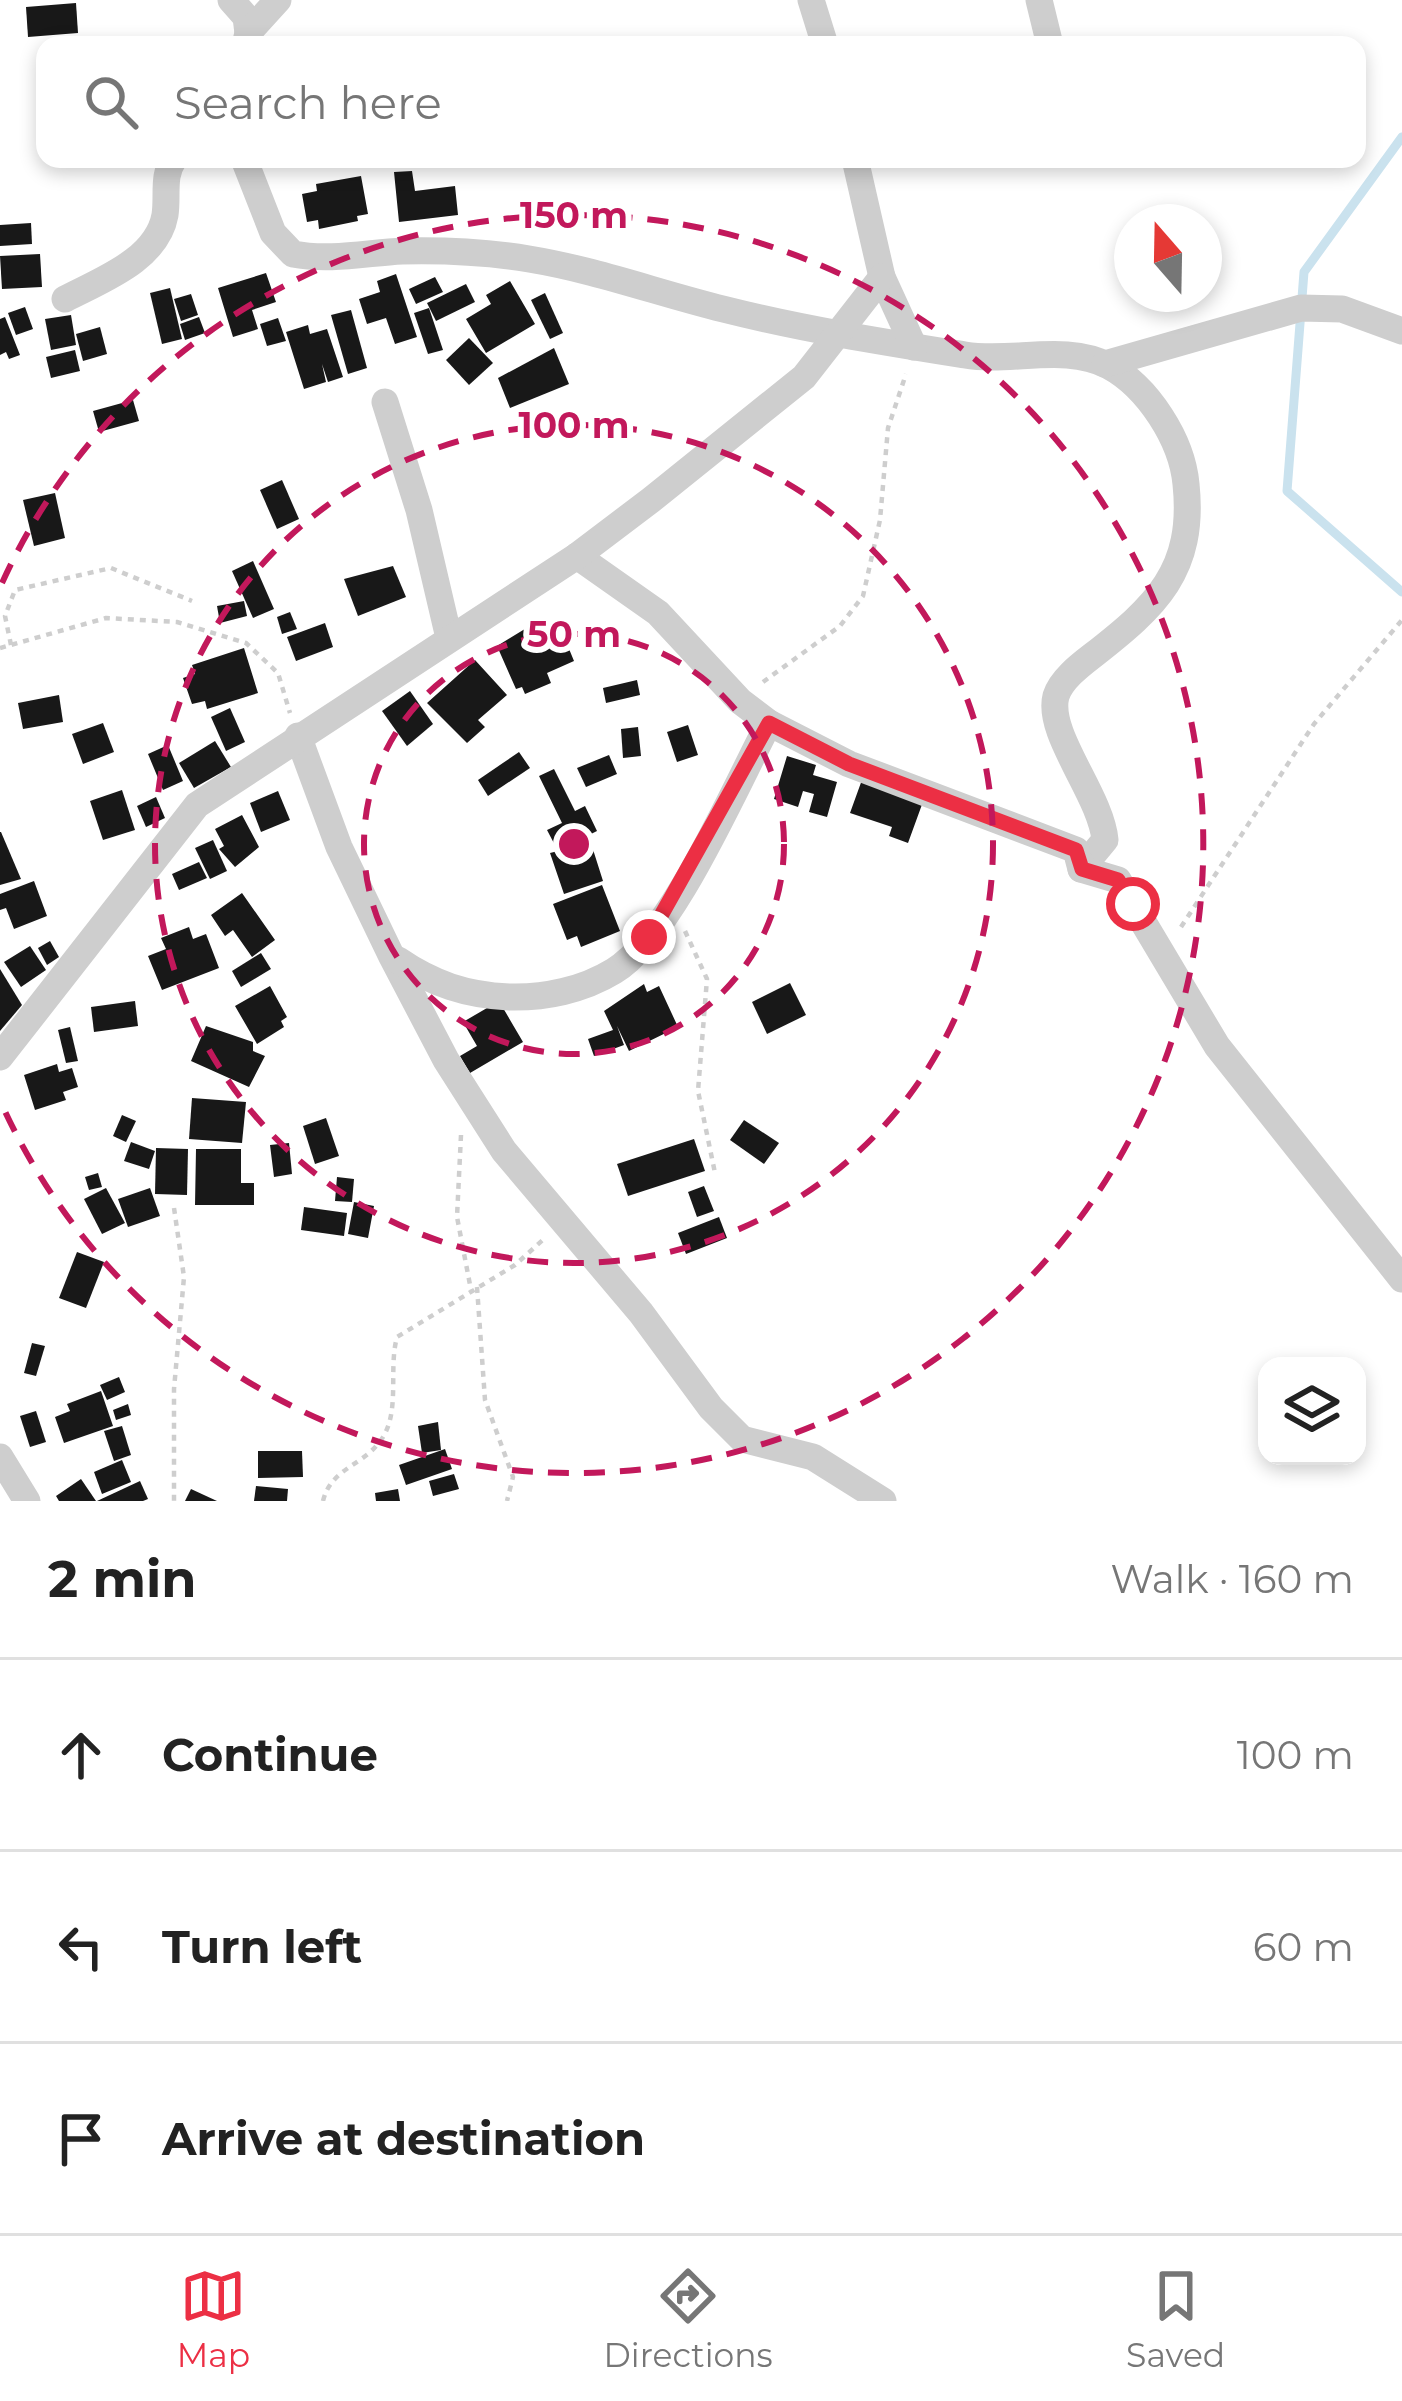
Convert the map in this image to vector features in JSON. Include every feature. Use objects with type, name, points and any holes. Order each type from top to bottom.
[{"type":"street","points":[[232,0],[246,17],[246,36]]},
{"type":"street","points":[[248,36],[278,0]]},
{"type":"street","points":[[812,0],[822,36]]},
{"type":"street","points":[[1039,0],[1048,36]]},
{"type":"street","points":[[65,299],[125,267],[149,244],[165,220],[168,168]]},
{"type":"street","points":[[248,168],[273,232],[293,254],[464,250],[528,259],[638,283],[722,309],[914,347],[980,358],[1068,356],[1105,364],[1131,383],[1162,421],[1186,477],[1186,545],[1167,589],[1076,669],[1056,696],[1055,719],[1104,819],[1105,840],[1082,869]]},
{"type":"street","points":[[857,168],[882,277],[914,347]]},
{"type":"street","points":[[0,1057],[116,913],[184,817],[298,736],[577,556],[754,420],[804,376],[882,277]]},
{"type":"street","points":[[1105,364],[1300,308],[1342,308],[1402,331]]},
{"type":"street","points":[[385,402],[419,510],[449,638]]},
{"type":"street","points":[[577,556],[658,613],[740,701],[769,723],[849,764],[1076,850],[1082,869]]},
{"type":"street","points":[[391,955],[423,979],[456,990],[541,998],[616,970],[670,905],[769,723]]},
{"type":"street","points":[[298,736],[339,847],[391,955],[472,1103],[563,1222],[665,1343],[710,1408],[742,1439],[813,1457],[883,1501]]},
{"type":"street","points":[[1082,869],[1118,880],[1217,1046],[1402,1279]]},
{"type":"street","points":[[0,1457],[27,1501]]},
{"type":"path","points":[[740,701],[841,626],[863,596],[880,520],[888,428],[914,347]]},
{"type":"path","points":[[11,645],[5,616],[15,590],[97,568],[124,572],[192,601]]},
{"type":"path","points":[[0,648],[82,622],[129,616],[231,636],[278,673],[298,736]]},
{"type":"path","points":[[1161,956],[1314,724],[1402,620]]},
{"type":"path","points":[[670,905],[707,980],[698,1090],[716,1173]]},
{"type":"path","points":[[472,1103],[461,1121],[457,1217],[474,1288],[485,1400],[513,1477],[507,1501]]},
{"type":"path","points":[[174,1208],[184,1276],[174,1389],[174,1501]]},
{"type":"path","points":[[322,1501],[337,1474],[380,1442],[392,1416],[397,1337],[515,1264],[563,1222]]},
{"type":"building","points":[[76,3],[78,33],[28,37],[26,7]]},
{"type":"building","points":[[412,171],[415,191],[455,186],[458,215],[399,222],[394,172]]},
{"type":"building","points":[[361,176],[368,214],[357,216],[358,221],[319,229],[318,220],[307,222],[302,194],[317,191],[316,184]]},
{"type":"building","points":[[31,223],[32,244],[0,246],[0,225]]},
{"type":"building","points":[[40,254],[42,287],[2,289],[0,256]]},
{"type":"building","points":[[266,273],[276,302],[252,310],[258,329],[233,337],[218,288]]},
{"type":"building","points":[[396,274],[417,337],[395,344],[386,318],[367,324],[359,299],[380,292],[377,281]]},
{"type":"building","points":[[435,277],[443,292],[416,304],[409,289]]},
{"type":"building","points":[[510,281],[535,324],[486,353],[466,319],[491,304],[486,295]]},
{"type":"building","points":[[466,284],[475,302],[436,321],[427,303]]},
{"type":"building","points":[[170,288],[182,339],[162,344],[150,293]]},
{"type":"building","points":[[545,293],[563,333],[550,339],[531,300]]},
{"type":"building","points":[[191,294],[198,315],[181,321],[174,299]]},
{"type":"building","points":[[25,307],[33,329],[16,335],[8,313]]},
{"type":"building","points":[[429,308],[443,350],[428,354],[414,313]]},
{"type":"building","points":[[351,310],[367,368],[348,374],[331,315]]},
{"type":"building","points":[[71,315],[76,345],[51,350],[45,319]]},
{"type":"building","points":[[5,317],[20,355],[9,359],[6,352],[0,355],[0,319]]},
{"type":"building","points":[[199,317],[205,333],[185,340],[180,324]]},
{"type":"building","points":[[278,318],[286,341],[267,346],[260,324]]},
{"type":"building","points":[[308,325],[310,334],[327,329],[343,377],[328,382],[322,364],[326,382],[304,389],[286,332]]},
{"type":"building","points":[[100,327],[107,354],[83,361],[76,334]]},
{"type":"building","points":[[469,338],[493,363],[469,385],[446,360]]},
{"type":"building","points":[[554,348],[569,384],[510,408],[498,378]]},
{"type":"building","points":[[75,350],[80,371],[51,378],[46,357]]},
{"type":"building","points":[[133,400],[139,421],[99,432],[93,411]]},
{"type":"building","points":[[282,480],[299,519],[277,529],[260,490]]},
{"type":"building","points":[[55,493],[65,538],[34,546],[23,500]]},
{"type":"building","points":[[253,561],[274,609],[253,618],[232,571]]},
{"type":"building","points":[[393,566],[406,597],[358,616],[344,579]]},
{"type":"building","points":[[244,601],[247,616],[220,623],[217,606]]},
{"type":"building","points":[[290,612],[297,629],[282,634],[277,617]]},
{"type":"building","points":[[558,622],[574,661],[547,673],[551,683],[525,694],[522,687],[516,689],[497,646],[533,624],[536,632]]},
{"type":"building","points":[[325,623],[333,647],[296,661],[287,637]]},
{"type":"building","points":[[244,648],[258,693],[207,709],[205,701],[192,704],[183,678],[195,674],[192,665]]},
{"type":"building","points":[[475,660],[507,695],[478,720],[485,727],[467,743],[427,703]]},
{"type":"building","points":[[637,680],[640,695],[606,703],[603,688]]},
{"type":"building","points":[[410,691],[433,724],[407,746],[382,711]]},
{"type":"building","points":[[59,695],[63,722],[23,729],[18,703]]},
{"type":"building","points":[[230,708],[245,742],[226,751],[211,717]]},
{"type":"building","points":[[103,723],[114,752],[83,764],[72,734]]},
{"type":"building","points":[[688,725],[698,755],[677,762],[667,732]]},
{"type":"building","points":[[638,727],[641,756],[623,758],[621,729]]},
{"type":"building","points":[[215,741],[231,767],[194,788],[179,763]]},
{"type":"building","points":[[168,745],[183,781],[163,790],[148,754]]},
{"type":"building","points":[[519,752],[530,768],[488,796],[478,780]]},
{"type":"building","points":[[609,755],[617,774],[586,787],[577,768]]},
{"type":"building","points":[[787,756],[816,765],[813,775],[837,782],[827,817],[809,812],[814,794],[803,791],[798,807],[774,799]]},
{"type":"building","points":[[554,769],[575,811],[585,806],[597,831],[559,850],[590,840],[603,881],[564,894],[550,853],[558,851],[547,830],[562,823],[539,776]]},
{"type":"building","points":[[863,777],[924,799],[908,843],[889,836],[892,827],[850,813]]},
{"type":"building","points":[[122,790],[135,830],[103,840],[90,801]]},
{"type":"building","points":[[278,791],[290,820],[261,832],[250,803]]},
{"type":"building","points":[[156,797],[165,818],[146,827],[137,806]]},
{"type":"building","points":[[242,815],[259,847],[235,867],[219,849],[224,846],[215,829]]},
{"type":"building","points":[[0,832],[21,879],[0,885]]},
{"type":"building","points":[[213,840],[227,871],[210,879],[195,848]]},
{"type":"building","points":[[199,862],[207,878],[179,890],[172,874]]},
{"type":"building","points":[[34,881],[47,916],[14,929],[6,908],[0,910],[0,894]]},
{"type":"building","points":[[602,885],[620,931],[581,947],[577,936],[567,940],[553,904]]},
{"type":"building","points":[[242,893],[275,940],[252,957],[233,930],[225,936],[211,915]]},
{"type":"building","points":[[189,927],[193,939],[206,934],[219,968],[162,990],[148,956],[166,949],[161,938]]},
{"type":"building","points":[[50,941],[59,957],[47,965],[38,948]]},
{"type":"building","points":[[30,946],[46,970],[21,987],[4,962]]},
{"type":"building","points":[[261,953],[271,969],[241,987],[232,971]]},
{"type":"building","points":[[0,969],[22,1005],[0,1031]]},
{"type":"building","points":[[790,983],[806,1015],[767,1034],[752,1002]]},
{"type":"building","points":[[644,984],[647,992],[659,986],[678,1027],[629,1051],[617,1026],[624,1045],[594,1056],[588,1039],[613,1030],[604,1011]]},
{"type":"building","points":[[270,986],[287,1017],[281,1021],[284,1027],[257,1044],[235,1006]]},
{"type":"building","points":[[135,1001],[138,1026],[94,1032],[91,1007]]},
{"type":"building","points":[[499,1001],[523,1042],[470,1073],[460,1056],[477,1046],[463,1022]]},
{"type":"building","points":[[206,1026],[253,1042],[253,1051],[265,1056],[249,1087],[191,1061]]},
{"type":"building","points":[[70,1027],[78,1061],[66,1063],[58,1030]]},
{"type":"building","points":[[57,1064],[59,1072],[72,1068],[78,1087],[63,1092],[66,1100],[35,1110],[24,1075]]},
{"type":"building","points":[[192,1098],[246,1102],[242,1143],[189,1139]]},
{"type":"building","points":[[122,1115],[136,1121],[126,1142],[113,1136]]},
{"type":"building","points":[[326,1118],[339,1156],[315,1164],[303,1126]]},
{"type":"building","points":[[744,1120],[779,1143],[764,1164],[730,1140]]},
{"type":"building","points":[[694,1139],[705,1171],[628,1196],[617,1164]]},
{"type":"building","points":[[131,1142],[155,1151],[149,1169],[124,1161]]},
{"type":"building","points":[[289,1143],[292,1174],[274,1177],[270,1145]]},
{"type":"building","points":[[156,1148],[188,1149],[187,1195],[155,1194]]},
{"type":"building","points":[[196,1149],[241,1149],[241,1183],[254,1183],[254,1205],[195,1205]]},
{"type":"building","points":[[98,1173],[102,1187],[89,1190],[85,1177]]},
{"type":"building","points":[[337,1177],[354,1179],[352,1202],[335,1201]]},
{"type":"building","points":[[704,1186],[714,1211],[697,1217],[688,1192]]},
{"type":"building","points":[[106,1188],[125,1223],[102,1234],[84,1199]]},
{"type":"building","points":[[150,1188],[160,1216],[128,1227],[118,1199]]},
{"type":"building","points":[[354,1202],[374,1206],[368,1238],[348,1234]]},
{"type":"building","points":[[304,1207],[347,1213],[344,1236],[301,1230]]},
{"type":"building","points":[[719,1217],[727,1238],[686,1254],[678,1233]]},
{"type":"building","points":[[77,1252],[104,1262],[86,1308],[59,1298]]},
{"type":"building","points":[[32,1343],[45,1346],[36,1376],[24,1373]]},
{"type":"building","points":[[119,1377],[125,1392],[107,1400],[100,1385]]},
{"type":"building","points":[[101,1391],[113,1426],[64,1443],[55,1417],[70,1411],[67,1404]]},
{"type":"building","points":[[128,1404],[131,1415],[116,1420],[113,1410]]},
{"type":"building","points":[[36,1411],[46,1442],[30,1447],[20,1416]]},
{"type":"building","points":[[438,1422],[441,1450],[422,1453],[418,1426]]},
{"type":"building","points":[[122,1426],[131,1455],[114,1461],[104,1431]]},
{"type":"building","points":[[445,1449],[452,1469],[406,1485],[399,1465]]},
{"type":"building","points":[[258,1451],[302,1451],[303,1477],[258,1478]]},
{"type":"building","points":[[122,1460],[131,1482],[102,1494],[94,1472]]},
{"type":"building","points":[[454,1474],[459,1489],[433,1496],[429,1481]]},
{"type":"building","points":[[81,1479],[96,1501],[59,1501],[56,1496]]},
{"type":"building","points":[[140,1481],[148,1499],[97,1501]]},
{"type":"building","points":[[256,1486],[288,1489],[287,1501],[254,1501]]},
{"type":"building","points":[[191,1489],[217,1501],[185,1501]]},
{"type":"building","points":[[398,1489],[400,1501],[376,1501],[375,1493]]},
{"type":"waterway","points":[[1402,137],[1304,272],[1287,491],[1402,592]]},
{"type":"route","points":[[649,937],[769,723],[849,764],[1076,850],[1082,869],[1118,880],[1133,904]]}]
